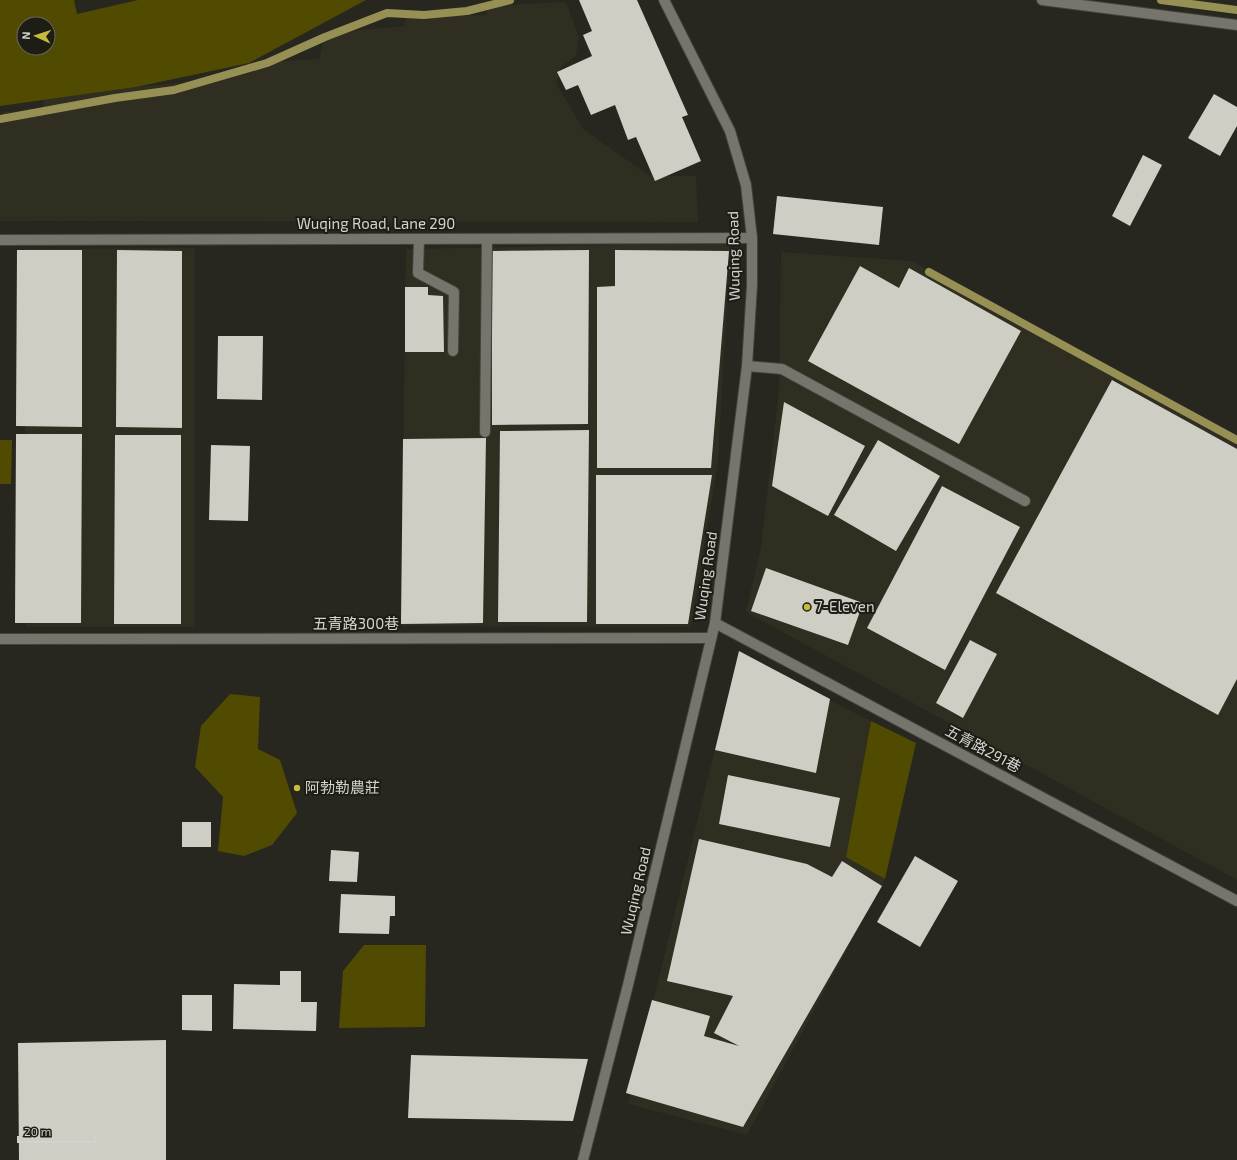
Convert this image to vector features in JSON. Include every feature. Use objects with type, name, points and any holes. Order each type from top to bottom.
[{"type":"street","name":"Wuqing Road","points":[[583,1160],[628,985],[715,623],[747,366],[752,285],[752,238],[746,184],[730,132],[664,0]]},
{"type":"street","points":[[1042,0],[1237,25]]},
{"type":"street","name":"Wuqing Road, Lane 290","points":[[0,240],[752,238]]},
{"type":"street","points":[[419,239],[418,273],[454,292],[453,351]]},
{"type":"street","points":[[485,432],[487,239]]},
{"type":"street","points":[[747,366],[782,369],[1025,501]]},
{"type":"street","name":"五青路291巷","points":[[715,623],[1237,902]]},
{"type":"street","name":"五青路300巷","points":[[0,639],[711,638]]},
{"type":"shaded area","points":[[0,0],[74,0],[77,14],[138,0],[366,0],[249,63],[136,87],[0,106]]},
{"type":"shaded area","points":[[566,2],[579,37],[576,56],[561,67],[556,83],[583,129],[650,176],[696,176],[698,222],[0,221],[0,123],[3,123],[3,112],[42,110],[44,100],[136,87],[232,78],[249,63],[319,59],[326,33],[405,26],[406,17],[487,15],[487,6]]},
{"type":"shaded area","points":[[730,243],[718,462],[691,627],[401,626],[406,249]]},
{"type":"shaded area","points":[[195,248],[195,627],[26,627],[25,249]]},
{"type":"shaded area","points":[[781,252],[912,261],[1237,439],[1237,880],[746,612],[761,547],[779,390]]},
{"type":"shaded area","points":[[0,440],[12,440],[11,484],[0,484]]},
{"type":"shaded area","points":[[738,654],[871,721],[846,856],[885,879],[747,1135],[628,1104]]},
{"type":"shaded area","points":[[230,694],[260,697],[258,749],[280,760],[297,813],[272,845],[244,856],[218,851],[223,797],[195,767],[201,726]]},
{"type":"shaded area","points":[[871,721],[916,743],[885,879],[846,857]]},
{"type":"shaded area","points":[[364,945],[426,945],[425,1027],[339,1028],[343,971]]},
{"type":"building","points":[[579,0],[637,0],[688,115],[682,117],[701,161],[655,181],[636,137],[628,140],[615,105],[591,115],[578,85],[566,90],[557,72],[592,56],[583,35],[592,31]]},
{"type":"building","points":[[1214,94],[1237,107],[1237,126],[1220,156],[1188,138]]},
{"type":"building","points":[[1143,155],[1162,165],[1130,226],[1112,216]]},
{"type":"building","points":[[777,196],[883,207],[879,245],[773,234]]},
{"type":"building","points":[[17,250],[82,250],[82,427],[16,426]]},
{"type":"building","points":[[117,250],[182,251],[182,428],[116,427]]},
{"type":"building","points":[[589,250],[588,424],[492,425],[492,251]]},
{"type":"building","points":[[615,250],[729,251],[711,468],[597,468],[597,287],[615,286]]},
{"type":"building","points":[[860,266],[899,288],[909,268],[1021,331],[959,444],[808,361]]},
{"type":"building","points":[[405,287],[428,287],[428,295],[443,296],[444,352],[405,352]]},
{"type":"building","points":[[218,336],[263,336],[262,400],[217,399]]},
{"type":"building","points":[[1112,380],[1237,449],[1237,679],[1218,715],[996,593]]},
{"type":"building","points":[[784,402],[865,446],[828,516],[772,486]]},
{"type":"building","points":[[589,430],[587,622],[498,622],[500,431]]},
{"type":"building","points":[[16,434],[82,434],[81,623],[15,623]]},
{"type":"building","points":[[115,435],[181,435],[181,624],[114,624]]},
{"type":"building","points":[[486,438],[483,623],[401,624],[403,439]]},
{"type":"building","points":[[878,440],[940,476],[896,551],[834,515]]},
{"type":"building","points":[[211,445],[250,446],[248,521],[209,520]]},
{"type":"building","points":[[596,475],[712,475],[688,624],[596,624]]},
{"type":"building","points":[[942,486],[1020,527],[945,670],[867,628]]},
{"type":"building","name":"7-Eleven","points":[[766,568],[863,603],[848,645],[751,611]]},
{"type":"building","points":[[970,640],[997,654],[963,718],[936,703]]},
{"type":"building","points":[[739,651],[830,699],[816,773],[715,750]]},
{"type":"building","points":[[728,775],[840,798],[830,847],[719,824]]},
{"type":"building","points":[[182,822],[211,822],[211,847],[182,847]]},
{"type":"building","points":[[699,839],[807,864],[832,877],[842,861],[882,886],[743,1127],[626,1093],[652,1000],[710,1016],[704,1036],[739,1046],[714,1033],[733,996],[667,981]]},
{"type":"building","points":[[331,850],[359,852],[357,882],[329,881]]},
{"type":"building","points":[[915,856],[958,881],[920,947],[877,922]]},
{"type":"building","points":[[341,894],[395,896],[395,916],[390,916],[389,934],[339,933]]},
{"type":"building","points":[[280,971],[301,971],[301,1002],[317,1002],[316,1031],[233,1029],[234,984],[280,985]]},
{"type":"building","points":[[182,995],[212,995],[212,1031],[182,1030]]},
{"type":"building","points":[[166,1040],[166,1160],[19,1160],[18,1043]]},
{"type":"building","points":[[411,1055],[588,1059],[573,1121],[408,1118]]},
{"type":"waterway","points":[[0,119],[115,98],[174,90],[267,63],[325,37],[387,13],[424,15],[467,11],[510,0]]},
{"type":"waterway","points":[[1161,0],[1237,10]]},
{"type":"waterway","points":[[929,272],[1237,440]]},
{"type":"place","name":"7-Eleven","points":[[807,607]]},
{"type":"place","name":"阿勃勒農莊","points":[[297,788]]}]
